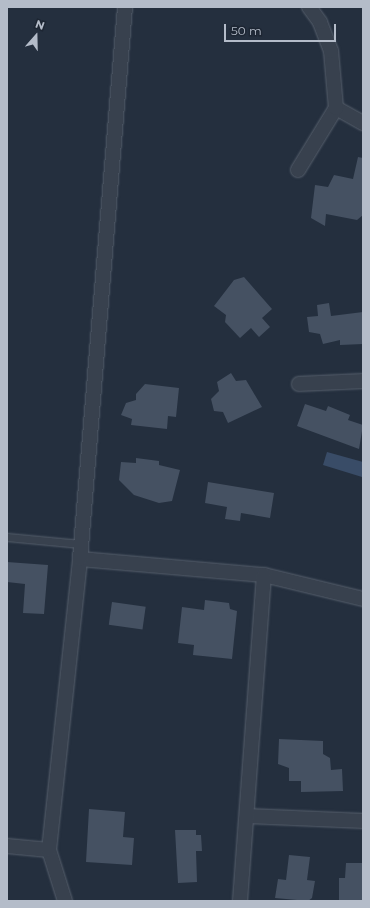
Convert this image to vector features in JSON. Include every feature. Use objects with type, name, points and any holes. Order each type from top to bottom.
[{"type":"street","points":[[65,901],[49,850],[80,559],[125,7]]},
{"type":"street","points":[[298,170],[336,108],[331,51],[320,22],[309,7]]},
{"type":"street","points":[[336,108],[363,123]]},
{"type":"street","points":[[299,384],[363,381]]},
{"type":"street","points":[[80,559],[264,575],[363,599]]},
{"type":"street","points":[[240,901],[248,816],[264,575]]},
{"type":"street","points":[[248,816],[363,821]]},
{"type":"street","points":[[7,846],[49,850]]},
{"type":"lane","points":[[7,537],[81,544]]},
{"type":"water","points":[[327,452],[363,462],[362,477],[323,465]]},
{"type":"building","points":[[358,157],[363,158],[363,215],[357,220],[326,214],[325,226],[311,218],[315,185],[328,187],[334,175],[353,179]]},
{"type":"building","points":[[244,277],[272,309],[262,318],[270,327],[259,337],[251,328],[240,338],[225,322],[226,315],[214,306],[234,280]]},
{"type":"building","points":[[329,303],[331,316],[363,312],[363,344],[340,345],[340,340],[323,344],[320,334],[309,332],[307,317],[318,316],[317,305]]},
{"type":"building","points":[[231,373],[236,381],[246,380],[262,407],[228,423],[223,412],[214,411],[211,399],[219,391],[217,382]]},
{"type":"building","points":[[145,384],[179,388],[176,417],[168,416],[167,429],[131,425],[132,419],[121,415],[126,403],[136,400],[136,394]]},
{"type":"building","points":[[305,404],[326,411],[328,406],[350,415],[348,420],[363,425],[359,449],[297,426]]},
{"type":"building","points":[[136,458],[159,461],[159,465],[180,470],[172,501],[159,503],[134,495],[119,480],[121,462],[136,463]]},
{"type":"building","points":[[208,482],[274,493],[270,518],[241,513],[240,521],[225,519],[227,507],[205,503]]},
{"type":"building","points":[[7,562],[48,565],[44,614],[23,613],[25,584],[7,582]]},
{"type":"building","points":[[205,600],[229,603],[230,609],[237,611],[232,659],[193,655],[194,645],[178,643],[182,607],[204,610]]},
{"type":"building","points":[[112,602],[146,607],[142,630],[109,625]]},
{"type":"building","points":[[279,739],[323,741],[323,754],[330,758],[331,770],[342,769],[343,791],[301,792],[301,781],[289,781],[289,768],[278,764]]},
{"type":"building","points":[[89,809],[125,812],[123,837],[134,838],[132,865],[86,862]]},
{"type":"building","points":[[175,830],[196,830],[196,835],[201,835],[202,851],[196,851],[197,882],[178,883]]},
{"type":"building","points":[[289,855],[310,857],[307,880],[315,881],[312,898],[308,901],[275,898],[278,879],[286,880]]},
{"type":"building","points":[[346,863],[363,863],[363,901],[339,901],[339,878],[345,878]]}]
